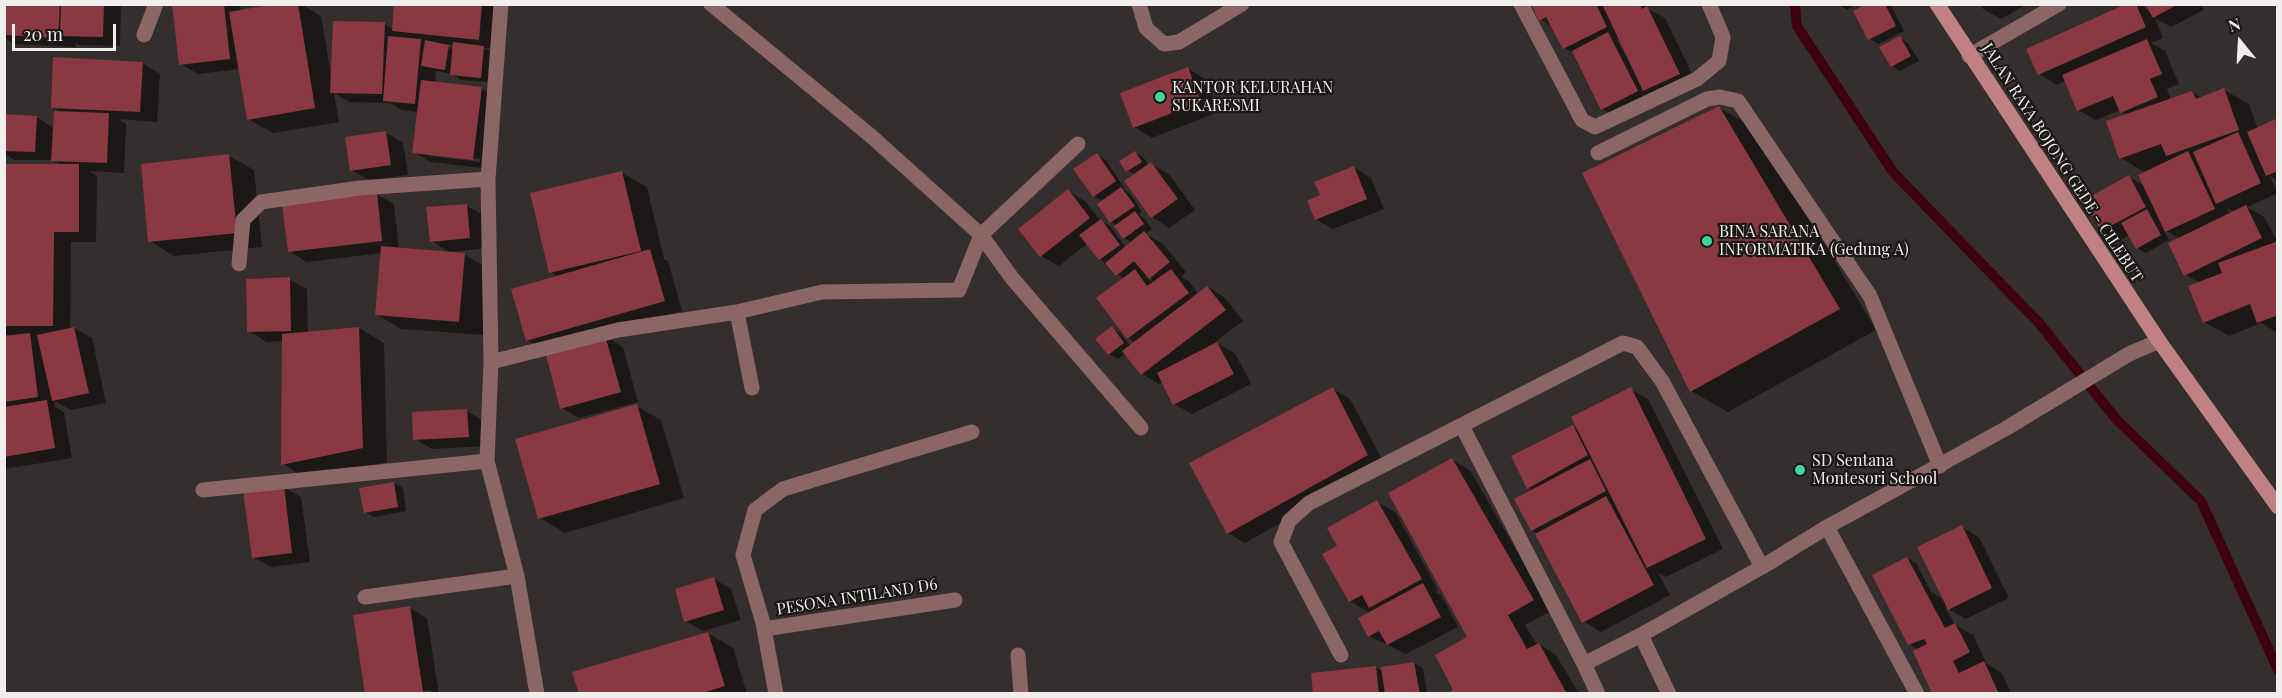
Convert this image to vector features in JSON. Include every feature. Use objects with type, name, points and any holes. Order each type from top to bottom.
[{"type":"main road","name":"JALAN RAYA BOJONG GEDE - CILEBUT","points":[[1937,4],[1969,56],[2159,341],[2277,507]]},
{"type":"street","points":[[144,35],[156,4]]},
{"type":"street","points":[[501,4],[488,179],[491,362],[487,461],[517,576],[537,693]]},
{"type":"street","points":[[711,4],[871,136],[981,235],[1012,278],[1142,428]]},
{"type":"street","points":[[1139,4],[1146,28],[1164,44],[1179,42],[1242,4]]},
{"type":"street","points":[[1521,4],[1582,120],[1595,127],[1697,79],[1719,61],[1724,37],[1709,4]]},
{"type":"street","points":[[1969,56],[2059,4]]},
{"type":"street","points":[[1598,153],[1707,99],[1720,97],[1738,100],[1870,296],[1940,466]]},
{"type":"street","points":[[491,362],[618,330],[737,312],[822,292],[959,290],[981,235],[1078,144]]},
{"type":"street","points":[[239,264],[243,220],[261,202],[360,188],[488,179]]},
{"type":"street","points":[[737,312],[752,388]]},
{"type":"street","points":[[1584,664],[1641,635],[1762,567],[1827,527],[1940,466],[2129,354],[2159,341]]},
{"type":"street","points":[[1341,655],[1281,542],[1289,521],[1309,503],[1623,343],[1637,347],[1662,381],[1762,567]]},
{"type":"street","points":[[1462,426],[1598,693]]},
{"type":"street","points":[[776,693],[764,629],[743,555],[755,510],[783,489],[972,432]]},
{"type":"street","points":[[203,490],[487,461]]},
{"type":"street","points":[[1827,527],[1917,693]]},
{"type":"street","points":[[365,597],[517,576]]},
{"type":"street","name":"PESONA INTILAND D6","points":[[764,629],[955,600]]},
{"type":"street","points":[[1641,635],[1669,693]]},
{"type":"street","points":[[1018,655],[1021,693]]},
{"type":"building","points":[[4,4],[60,4],[58,38],[4,35]]},
{"type":"building","points":[[172,4],[224,4],[230,59],[179,65]]},
{"type":"building","points":[[274,4],[298,4],[315,108],[247,120],[229,12]]},
{"type":"building","points":[[394,4],[482,4],[479,40],[392,31]]},
{"type":"building","points":[[1531,4],[1596,4],[1607,27],[1563,49],[1546,17],[1539,21]]},
{"type":"building","points":[[1602,4],[1640,4],[1642,9],[1647,6],[1680,74],[1643,91]]},
{"type":"building","points":[[1866,4],[1885,4],[1896,26],[1868,40],[1853,11]]},
{"type":"building","points":[[2126,4],[2136,4],[2146,27],[2038,75],[2026,49]]},
{"type":"building","points":[[2145,4],[2178,4],[2153,18]]},
{"type":"building","points":[[61,5],[104,5],[103,37],[60,36]]},
{"type":"building","points":[[333,21],[385,22],[382,94],[330,93]]},
{"type":"building","points":[[1608,32],[1638,91],[1601,110],[1572,51]]},
{"type":"building","points":[[388,36],[421,39],[415,104],[383,101]]},
{"type":"building","points":[[1900,36],[1911,56],[1891,67],[1879,47]]},
{"type":"building","points":[[2147,39],[2162,74],[2150,79],[2158,97],[2120,113],[2113,96],[2077,111],[2062,75]]},
{"type":"building","points":[[425,40],[449,45],[445,70],[421,66]]},
{"type":"building","points":[[453,42],[484,46],[481,78],[450,75]]},
{"type":"building","points":[[53,57],[143,62],[140,112],[51,108]]},
{"type":"building","name":"KANTOR KELURAHAN SUKARESMI","points":[[1188,67],[1201,102],[1133,128],[1120,93]]},
{"type":"building","points":[[421,80],[482,87],[473,160],[412,153]]},
{"type":"building","points":[[2224,88],[2239,130],[2166,156],[2161,144],[2119,159],[2106,121],[2192,91],[2196,99]]},
{"type":"building","name":"BINA SARANA INFORMATIKA (Gedung A)","points":[[1719,106],[1840,309],[1690,392],[1582,173]]},
{"type":"building","points":[[54,111],[109,113],[107,163],[51,161]]},
{"type":"building","points":[[4,114],[37,116],[35,152],[4,151]]},
{"type":"building","points":[[2278,118],[2278,171],[2266,176],[2247,132]]},
{"type":"building","points":[[386,131],[391,165],[350,171],[345,137]]},
{"type":"building","points":[[2238,132],[2261,183],[2216,204],[2193,152]]},
{"type":"building","points":[[1135,151],[1142,162],[1126,172],[1119,161]]},
{"type":"building","points":[[2188,151],[2215,209],[2165,232],[2138,175]]},
{"type":"building","points":[[1097,153],[1116,181],[1093,197],[1073,169]]},
{"type":"building","points":[[229,154],[237,233],[148,242],[141,164]]},
{"type":"building","points":[[1151,162],[1178,199],[1151,218],[1124,181]]},
{"type":"building","points":[[5,164],[79,164],[79,232],[54,232],[53,326],[5,326]]},
{"type":"building","points":[[1354,166],[1367,199],[1315,220],[1307,201],[1320,195],[1314,182]]},
{"type":"building","points":[[622,171],[641,251],[549,273],[530,193]]},
{"type":"building","points":[[2129,175],[2146,207],[2101,231],[2084,200]]},
{"type":"building","points":[[1121,187],[1135,206],[1110,223],[1097,204]]},
{"type":"building","points":[[1068,189],[1090,218],[1040,257],[1018,229]]},
{"type":"building","points":[[377,192],[382,241],[288,252],[282,204]]},
{"type":"building","points":[[467,204],[470,238],[430,242],[426,207]]},
{"type":"building","points":[[2246,205],[2262,238],[2184,276],[2168,243]]},
{"type":"building","points":[[2147,209],[2161,235],[2136,249],[2121,223]]},
{"type":"building","points":[[1135,211],[1144,224],[1123,239],[1114,226]]},
{"type":"building","points":[[1101,219],[1120,245],[1099,260],[1079,235]]},
{"type":"building","points":[[1144,231],[1170,262],[1149,279],[1134,261],[1116,276],[1105,263]]},
{"type":"building","points":[[2278,241],[2278,315],[2257,323],[2250,304],[2203,323],[2188,286],[2222,273],[2218,263]]},
{"type":"building","points":[[381,246],[465,253],[459,322],[375,315]]},
{"type":"building","points":[[650,249],[665,301],[526,341],[511,289]]},
{"type":"building","points":[[1135,269],[1147,286],[1171,269],[1189,293],[1127,339],[1096,298]]},
{"type":"building","points":[[290,277],[291,331],[247,332],[246,279]]},
{"type":"building","points":[[1207,286],[1226,310],[1141,375],[1122,351]]},
{"type":"building","points":[[1112,326],[1124,343],[1108,355],[1095,339]]},
{"type":"building","points":[[74,327],[89,393],[52,401],[37,335]]},
{"type":"building","points":[[359,327],[363,448],[281,465],[282,334]]},
{"type":"building","points":[[30,333],[38,397],[4,402],[4,336]]},
{"type":"building","points":[[605,335],[621,392],[560,409],[545,351]]},
{"type":"building","points":[[1217,342],[1234,374],[1173,405],[1157,373]]},
{"type":"building","points":[[1333,387],[1368,455],[1227,534],[1189,463]]},
{"type":"building","points":[[1631,387],[1706,539],[1647,568],[1571,417]]},
{"type":"building","points":[[47,400],[55,448],[4,457],[4,407]]},
{"type":"building","points":[[637,404],[660,484],[538,519],[515,439]]},
{"type":"building","points":[[467,409],[469,437],[413,440],[412,412]]},
{"type":"building","points":[[1573,425],[1588,455],[1527,489],[1511,456]]},
{"type":"building","points":[[1452,458],[1534,600],[1508,615],[1527,649],[1539,643],[1567,694],[1446,694],[1453,690],[1435,655],[1467,637],[1388,493]]},
{"type":"building","points":[[1590,459],[1606,491],[1531,531],[1514,499]]},
{"type":"building","points":[[394,482],[398,507],[364,513],[359,488]]},
{"type":"building","points":[[284,485],[292,553],[252,558],[243,491]]},
{"type":"building","points":[[1606,496],[1654,585],[1582,623],[1535,534]]},
{"type":"building","points":[[1377,500],[1422,579],[1369,608],[1362,595],[1349,602],[1322,554],[1337,546],[1327,528]]},
{"type":"building","points":[[1962,525],[1992,588],[1948,610],[1917,547]]},
{"type":"building","points":[[1907,557],[1945,628],[1955,623],[1970,652],[1953,661],[1959,673],[1984,661],[1999,694],[1932,694],[1913,651],[1927,644],[1924,639],[1908,645],[1872,575]]},
{"type":"building","points":[[714,577],[724,610],[684,622],[675,589]]},
{"type":"building","points":[[1423,583],[1441,617],[1387,645],[1379,631],[1368,637],[1358,618]]},
{"type":"building","points":[[410,606],[423,692],[365,694],[353,615]]},
{"type":"building","points":[[708,632],[725,686],[699,694],[579,694],[572,672]]},
{"type":"building","points":[[1414,662],[1420,694],[1385,694],[1381,667]]},
{"type":"building","points":[[1376,666],[1379,694],[1313,694],[1311,673]]},
{"type":"waterway","points":[[1795,4],[1797,26],[1893,172],[2039,323],[2116,419],[2201,501],[2278,670]]},
{"type":"place","name":"KANTOR KELURAHAN SUKARESMI","points":[[1160,97]]},
{"type":"place","name":"BINA SARANA INFORMATIKA (Gedung A)","points":[[1707,241]]},
{"type":"place","name":"SD Sentana Montesori School","points":[[1800,470]]}]
